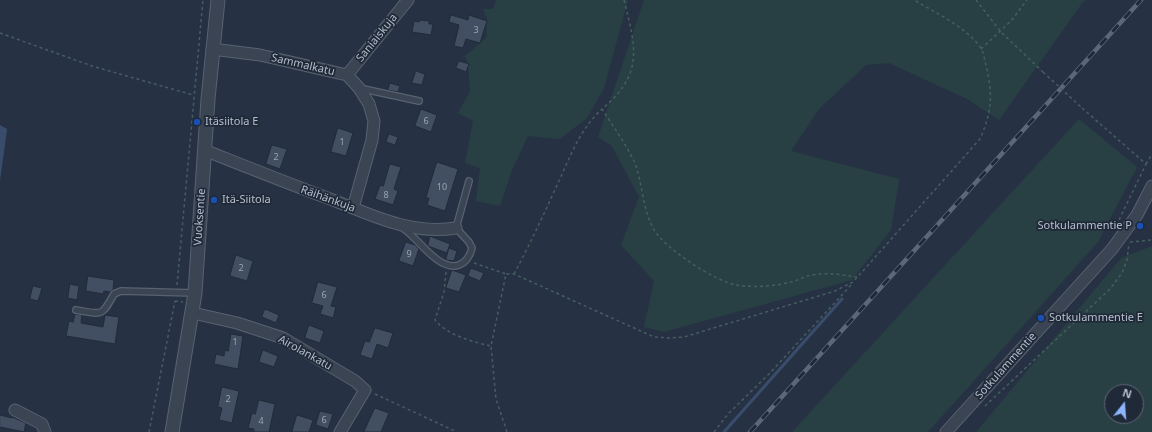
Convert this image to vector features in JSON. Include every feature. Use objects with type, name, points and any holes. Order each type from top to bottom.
[{"type":"street","name":"Vuoksentie","points":[[172,432],[193,314],[208,99],[218,0]]},
{"type":"street","name":"Saniaiskuja","points":[[347,75],[408,0]]},
{"type":"street","name":"Sammalkatu","points":[[212,49],[260,55],[347,75],[359,88],[369,104],[374,121],[372,140],[353,208]]},
{"type":"street","name":"Räihänkuja","points":[[204,150],[400,226],[429,231],[456,228]]},
{"type":"street","name":"Sotkulammentie","points":[[946,432],[1112,249],[1137,215],[1152,186]]},
{"type":"street","name":"Airolankatu","points":[[193,314],[237,323],[283,338],[355,381],[365,390]]},
{"type":"street","points":[[340,432],[365,390]]},
{"type":"street","points":[[15,410],[42,424],[45,432]]},
{"type":"lane","points":[[359,88],[419,101]]},
{"type":"lane","points":[[400,226],[432,256],[447,266],[455,266],[468,260],[472,248],[469,242],[456,228],[469,181]]},
{"type":"lane","points":[[76,310],[100,313],[105,311],[114,294],[121,292],[195,293]]},
{"type":"path","points":[[149,432],[176,292],[203,0]]},
{"type":"path","points":[[514,274],[528,248],[577,142],[593,118],[616,97],[628,81],[632,68],[634,50],[632,29],[624,0]]},
{"type":"path","points":[[714,432],[728,414],[769,374],[858,277],[980,139],[989,118],[991,87],[981,49],[968,35],[949,21],[914,0]]},
{"type":"path","points":[[976,0],[1001,32],[1082,108],[1146,164]]},
{"type":"path","points":[[981,49],[1001,32],[1027,0]]},
{"type":"path","points":[[0,33],[92,66],[208,99]]},
{"type":"path","points":[[602,110],[633,160],[639,175],[648,216],[653,229],[660,238],[696,266],[714,276],[737,285],[774,286],[810,275],[825,273],[858,277]]},
{"type":"path","points":[[1116,229],[1117,223],[1152,154]]},
{"type":"path","points":[[984,407],[1110,289],[1122,273],[1130,242],[1152,240]]},
{"type":"path","points":[[468,260],[506,274],[514,274],[619,323],[654,337],[670,338],[684,337],[835,291],[853,282]]},
{"type":"path","points":[[447,266],[444,292],[435,320],[440,326],[450,332],[491,346]]},
{"type":"path","points":[[506,274],[491,346],[496,399],[507,432]]},
{"type":"path","points":[[365,390],[457,432]]},
{"type":"green space","points":[[496,0],[628,0],[604,88],[587,118],[560,139],[528,136],[512,170],[500,206],[476,201],[480,168],[465,163],[473,121],[458,113],[470,91],[468,63],[465,56],[486,38],[487,19],[483,9],[493,9]]},
{"type":"green space","points":[[644,0],[1087,0],[1083,2],[999,120],[967,99],[889,63],[866,65],[819,109],[791,151],[899,179],[891,230],[852,280],[664,332],[644,327],[654,281],[621,245],[639,197],[612,146],[598,137]]},
{"type":"green space","points":[[1079,119],[1137,167],[1098,242],[928,432],[792,432]]},
{"type":"green space","points":[[1152,246],[1152,432],[976,432],[1121,258]]},
{"type":"water","points":[[0,125],[7,129],[0,181]]},
{"type":"building","points":[[451,15],[468,20],[469,15],[487,21],[480,43],[466,39],[463,48],[454,46],[459,25],[449,22]]},
{"type":"building","points":[[419,20],[429,21],[429,24],[433,24],[431,35],[412,32],[414,21],[419,22]]},
{"type":"building","points":[[459,61],[469,64],[466,72],[456,68]]},
{"type":"building","points":[[416,71],[425,74],[422,85],[412,83]]},
{"type":"building","points":[[390,83],[400,86],[398,92],[388,90]]},
{"type":"building","points":[[421,109],[437,115],[431,132],[415,126]]},
{"type":"building","points":[[338,128],[353,133],[346,156],[331,152]]},
{"type":"building","points":[[389,134],[398,137],[395,145],[386,142]]},
{"type":"building","points":[[272,145],[287,149],[280,169],[266,164]]},
{"type":"building","points":[[437,162],[458,169],[445,211],[427,205],[429,198],[426,198]]},
{"type":"building","points":[[390,164],[401,167],[394,189],[398,191],[393,205],[375,199],[380,185],[383,186]]},
{"type":"building","points":[[430,236],[450,244],[447,253],[428,246]]},
{"type":"building","points":[[406,242],[415,245],[419,249],[413,266],[399,261]]},
{"type":"building","points":[[449,248],[457,251],[454,261],[446,260]]},
{"type":"building","points":[[236,255],[253,261],[247,281],[230,276]]},
{"type":"building","points":[[471,268],[484,273],[480,281],[468,276]]},
{"type":"building","points":[[452,270],[466,275],[459,292],[446,288]]},
{"type":"building","points":[[88,276],[114,280],[113,290],[110,292],[104,291],[103,294],[86,291]]},
{"type":"building","points":[[318,282],[337,287],[331,306],[336,307],[333,318],[320,314],[323,306],[312,303]]},
{"type":"building","points":[[70,284],[79,286],[77,300],[68,298]]},
{"type":"building","points":[[33,286],[42,288],[38,301],[30,299]]},
{"type":"building","points":[[265,309],[279,315],[276,323],[262,317]]},
{"type":"building","points":[[75,314],[82,315],[81,323],[103,327],[105,315],[119,317],[115,344],[66,336],[69,321],[73,322]]},
{"type":"building","points":[[309,325],[324,331],[320,343],[305,338]]},
{"type":"building","points":[[375,328],[393,333],[388,348],[377,344],[372,359],[360,355],[365,341],[369,342]]},
{"type":"building","points":[[231,334],[243,336],[238,369],[214,364],[216,354],[224,356],[225,350],[228,351]]},
{"type":"building","points":[[263,350],[278,356],[274,367],[259,362]]},
{"type":"building","points":[[222,387],[239,391],[232,423],[219,420],[222,408],[218,407]]},
{"type":"building","points":[[259,400],[275,404],[269,432],[254,432],[254,429],[248,428],[252,413],[255,414]]},
{"type":"building","points":[[375,408],[389,413],[381,432],[364,432]]},
{"type":"building","points":[[320,411],[333,414],[328,429],[316,425]]},
{"type":"building","points":[[0,415],[12,417],[26,423],[24,432],[0,427]]},
{"type":"building","points":[[297,415],[313,420],[309,432],[292,432]]},
{"type":"waterway","points":[[724,432],[842,299]]},
{"type":"railway","points":[[750,432],[1141,0]]},
{"type":"place","name":"Itäsiitola E","points":[[197,122]]},
{"type":"place","name":"Itä-Siitola","points":[[214,200]]},
{"type":"place","name":"Sotkulammentie P","points":[[1140,226]]},
{"type":"place","name":"Sotkulammentie E","points":[[1041,318]]}]
